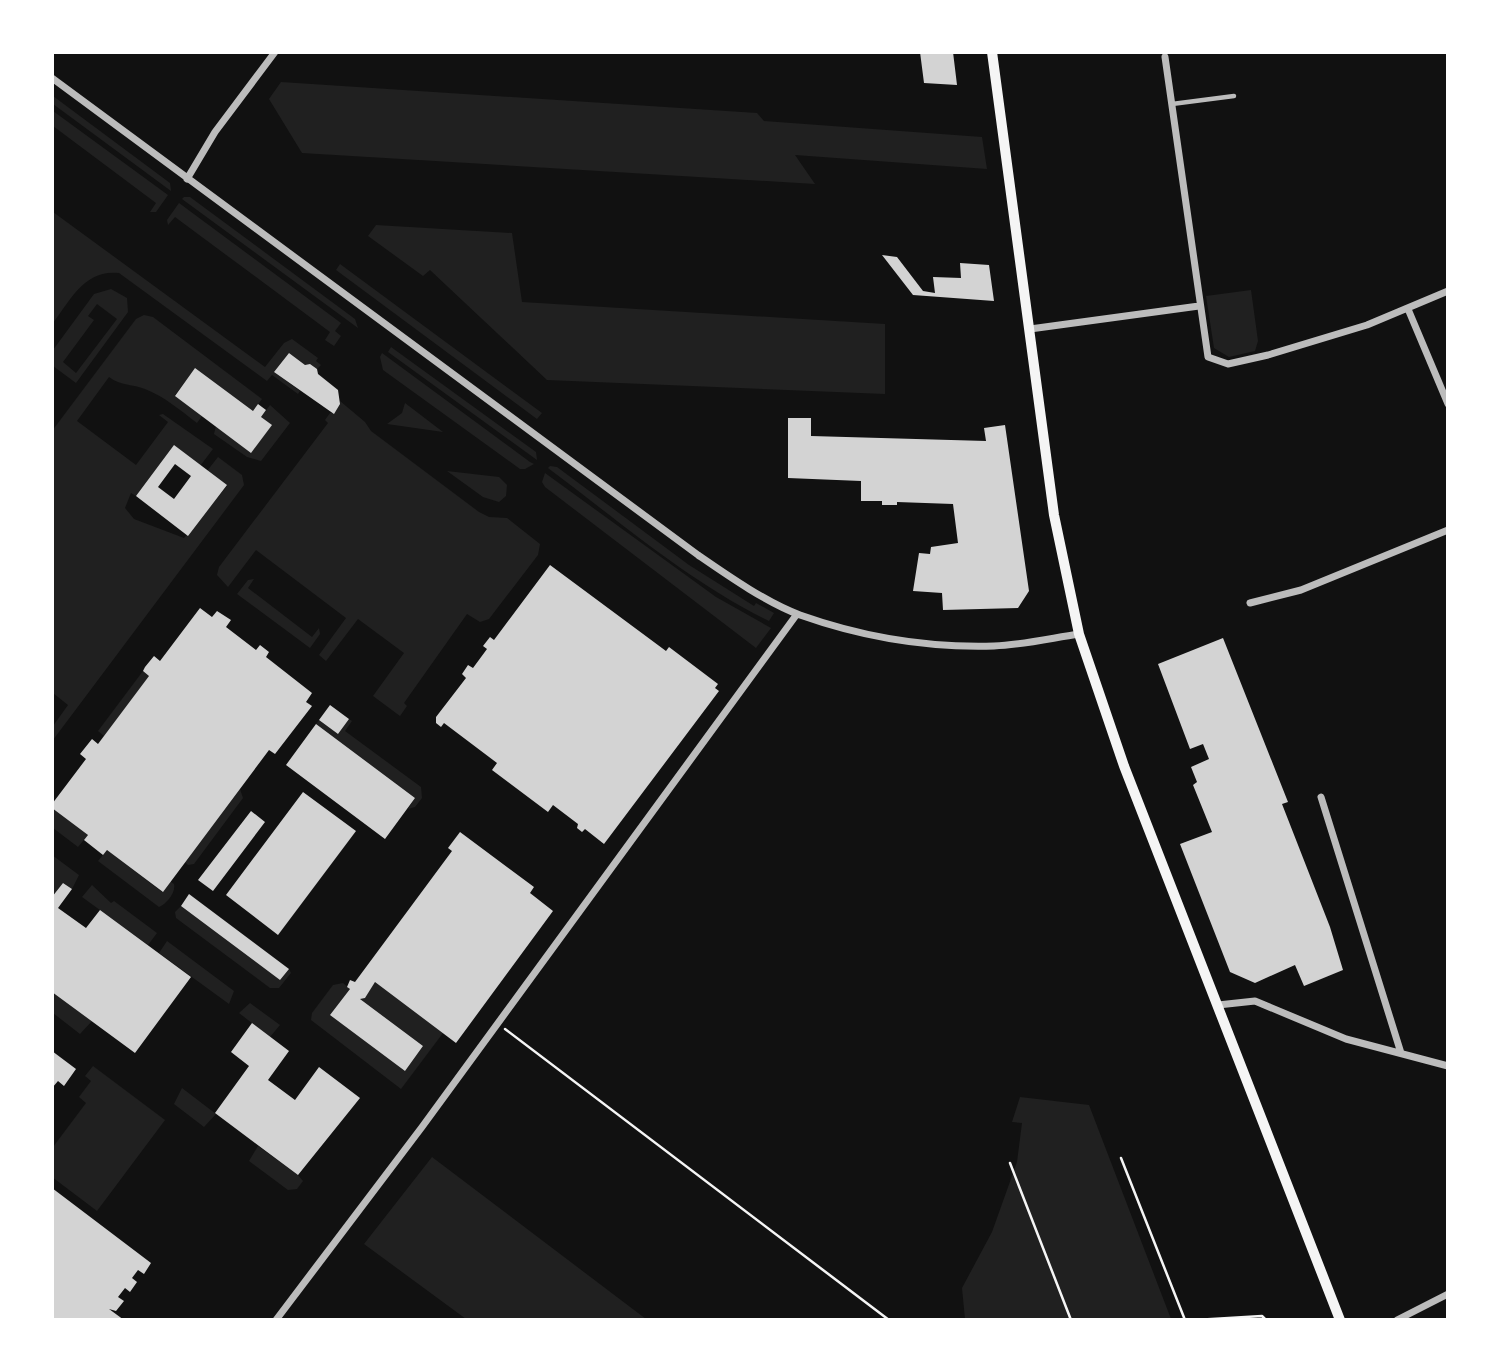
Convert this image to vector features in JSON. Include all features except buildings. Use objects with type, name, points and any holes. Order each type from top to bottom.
[{"type":"main road","points":[[992,52],[1054,515],[1079,634],[1124,766],[1339,1319]]},
{"type":"street","points":[[187,179],[215,132],[275,52]]},
{"type":"street","points":[[1165,55],[1208,356],[1228,364],[1367,326],[1447,291]]},
{"type":"street","points":[[52,78],[735,581],[797,614],[869,635],[916,644],[998,646],[1079,634]]},
{"type":"street","points":[[1030,329],[1199,306]]},
{"type":"street","points":[[1408,309],[1447,404]]},
{"type":"street","points":[[1250,603],[1301,590],[1447,530]]},
{"type":"street","points":[[276,1320],[797,614]]},
{"type":"street","points":[[1321,797],[1401,1053]]},
{"type":"street","points":[[1218,1005],[1255,1000],[1346,1039],[1447,1066]]},
{"type":"street","points":[[1397,1320],[1447,1294]]},
{"type":"lane","points":[[1171,107],[1234,96]]},
{"type":"path","points":[[497,1023],[889,1320]]},
{"type":"path","points":[[1121,1158],[1185,1320]]},
{"type":"path","points":[[1010,1163],[1071,1320]]},
{"type":"path","points":[[1195,1320],[1262,1316],[1266,1320]]},
{"type":"shaded area","points":[[281,82],[757,113],[764,121],[982,137],[987,169],[795,155],[815,184],[302,153],[269,99]]},
{"type":"shaded area","points":[[53,96],[170,183],[171,191],[53,104]]},
{"type":"shaded area","points":[[53,111],[168,195],[156,212],[150,212],[156,203],[53,126]]},
{"type":"shaded area","points":[[190,197],[355,319],[358,328],[182,199]]},
{"type":"shaded area","points":[[179,203],[341,323],[335,331],[341,336],[334,346],[325,340],[330,332],[175,217],[168,225],[167,220]]},
{"type":"shaded area","points":[[53,212],[265,367],[284,343],[292,339],[318,358],[316,361],[321,365],[317,369],[310,364],[305,365],[289,353],[274,372],[300,391],[298,394],[272,375],[267,381],[119,273],[107,273],[88,281],[53,323]]},
{"type":"shaded area","points":[[376,225],[512,233],[522,302],[885,324],[885,394],[547,380],[430,270],[423,276],[368,236]]},
{"type":"shaded area","points":[[340,264],[542,413],[537,419],[336,270]]},
{"type":"shaded area","points":[[111,289],[127,298],[128,312],[76,383],[53,366],[53,350],[94,294]],"holes":[[[97,304],[117,319],[76,373],[63,362],[94,320],[88,316]]]},
{"type":"shaded area","points":[[1251,290],[1258,341],[1255,351],[1229,357],[1214,348],[1206,296]]},
{"type":"shaded area","points":[[144,315],[153,317],[262,399],[253,411],[195,369],[175,395],[202,416],[197,423],[152,392],[109,377],[77,421],[136,465],[168,422],[159,415],[163,414],[213,449],[200,466],[174,446],[136,496],[131,493],[125,508],[134,519],[184,538],[227,486],[207,471],[218,457],[242,475],[244,485],[53,740],[53,726],[68,705],[53,693],[52,431],[136,319]]},
{"type":"shaded area","points":[[391,347],[536,452],[537,460],[388,352]]},
{"type":"shaded area","points":[[382,353],[534,464],[520,469],[383,370],[380,357]]},
{"type":"shaded area","points":[[340,401],[365,422],[371,431],[479,512],[489,517],[507,518],[540,544],[538,555],[489,619],[480,622],[467,614],[404,703],[407,706],[400,716],[373,696],[404,653],[358,619],[326,661],[319,655],[346,618],[256,550],[228,587],[217,575],[219,567],[328,423],[325,420],[330,413],[334,413]]},
{"type":"shaded area","points":[[405,403],[443,432],[387,424],[402,413]]},
{"type":"shaded area","points":[[270,405],[290,423],[261,461],[247,457],[214,434],[216,426],[261,417]]},
{"type":"shaded area","points":[[557,467],[689,565],[754,606],[756,603],[774,613],[769,621],[683,569],[548,468]]},
{"type":"shaded area","points":[[447,471],[499,477],[507,485],[506,496],[499,502],[483,497]]},
{"type":"shaded area","points":[[545,473],[716,597],[771,628],[756,648],[545,487],[542,482]]},
{"type":"shaded area","points":[[254,579],[248,588],[312,637],[319,628],[320,634],[310,648],[237,594],[248,580]]},
{"type":"shaded area","points":[[143,671],[149,676],[104,736],[98,731]]},
{"type":"shaded area","points":[[349,719],[352,721],[345,731],[421,787],[422,798],[415,807],[408,809],[415,798],[316,724],[319,720],[338,734]]},
{"type":"shaded area","points":[[240,789],[243,798],[194,864],[188,865],[185,862]]},
{"type":"shaded area","points":[[52,808],[88,835],[78,847],[53,828]]},
{"type":"shaded area","points":[[107,850],[162,892],[170,881],[174,884],[170,898],[159,907],[98,861]]},
{"type":"shaded area","points":[[52,855],[79,875],[72,889],[63,883],[53,897]]},
{"type":"shaded area","points":[[92,885],[111,903],[114,901],[157,933],[148,945],[82,897]]},
{"type":"shaded area","points":[[181,906],[280,980],[289,969],[291,973],[279,988],[270,988],[176,918],[175,912]]},
{"type":"shaded area","points":[[167,941],[234,991],[229,1004],[159,953]]},
{"type":"shaded area","points":[[375,982],[443,1033],[401,1089],[311,1020],[312,1013],[333,985],[343,983],[350,989],[331,1015],[405,1071],[423,1046],[360,999],[365,998]]},
{"type":"shaded area","points":[[52,992],[92,1021],[80,1034],[53,1013]]},
{"type":"shaded area","points":[[250,1003],[280,1025],[270,1037],[239,1013]]},
{"type":"shaded area","points":[[93,1066],[165,1120],[97,1211],[52,1177],[53,1147],[86,1103],[79,1097],[91,1081],[85,1076]]},
{"type":"shaded area","points":[[182,1088],[216,1114],[204,1127],[174,1104]]},
{"type":"shaded area","points":[[1020,1097],[1089,1105],[1171,1319],[965,1319],[962,1288],[992,1232],[1017,1162],[1022,1123],[1012,1122]]},
{"type":"shaded area","points":[[258,1146],[298,1175],[303,1181],[297,1189],[288,1190],[249,1161]]},
{"type":"shaded area","points":[[432,1157],[646,1319],[466,1319],[364,1244]]}]
